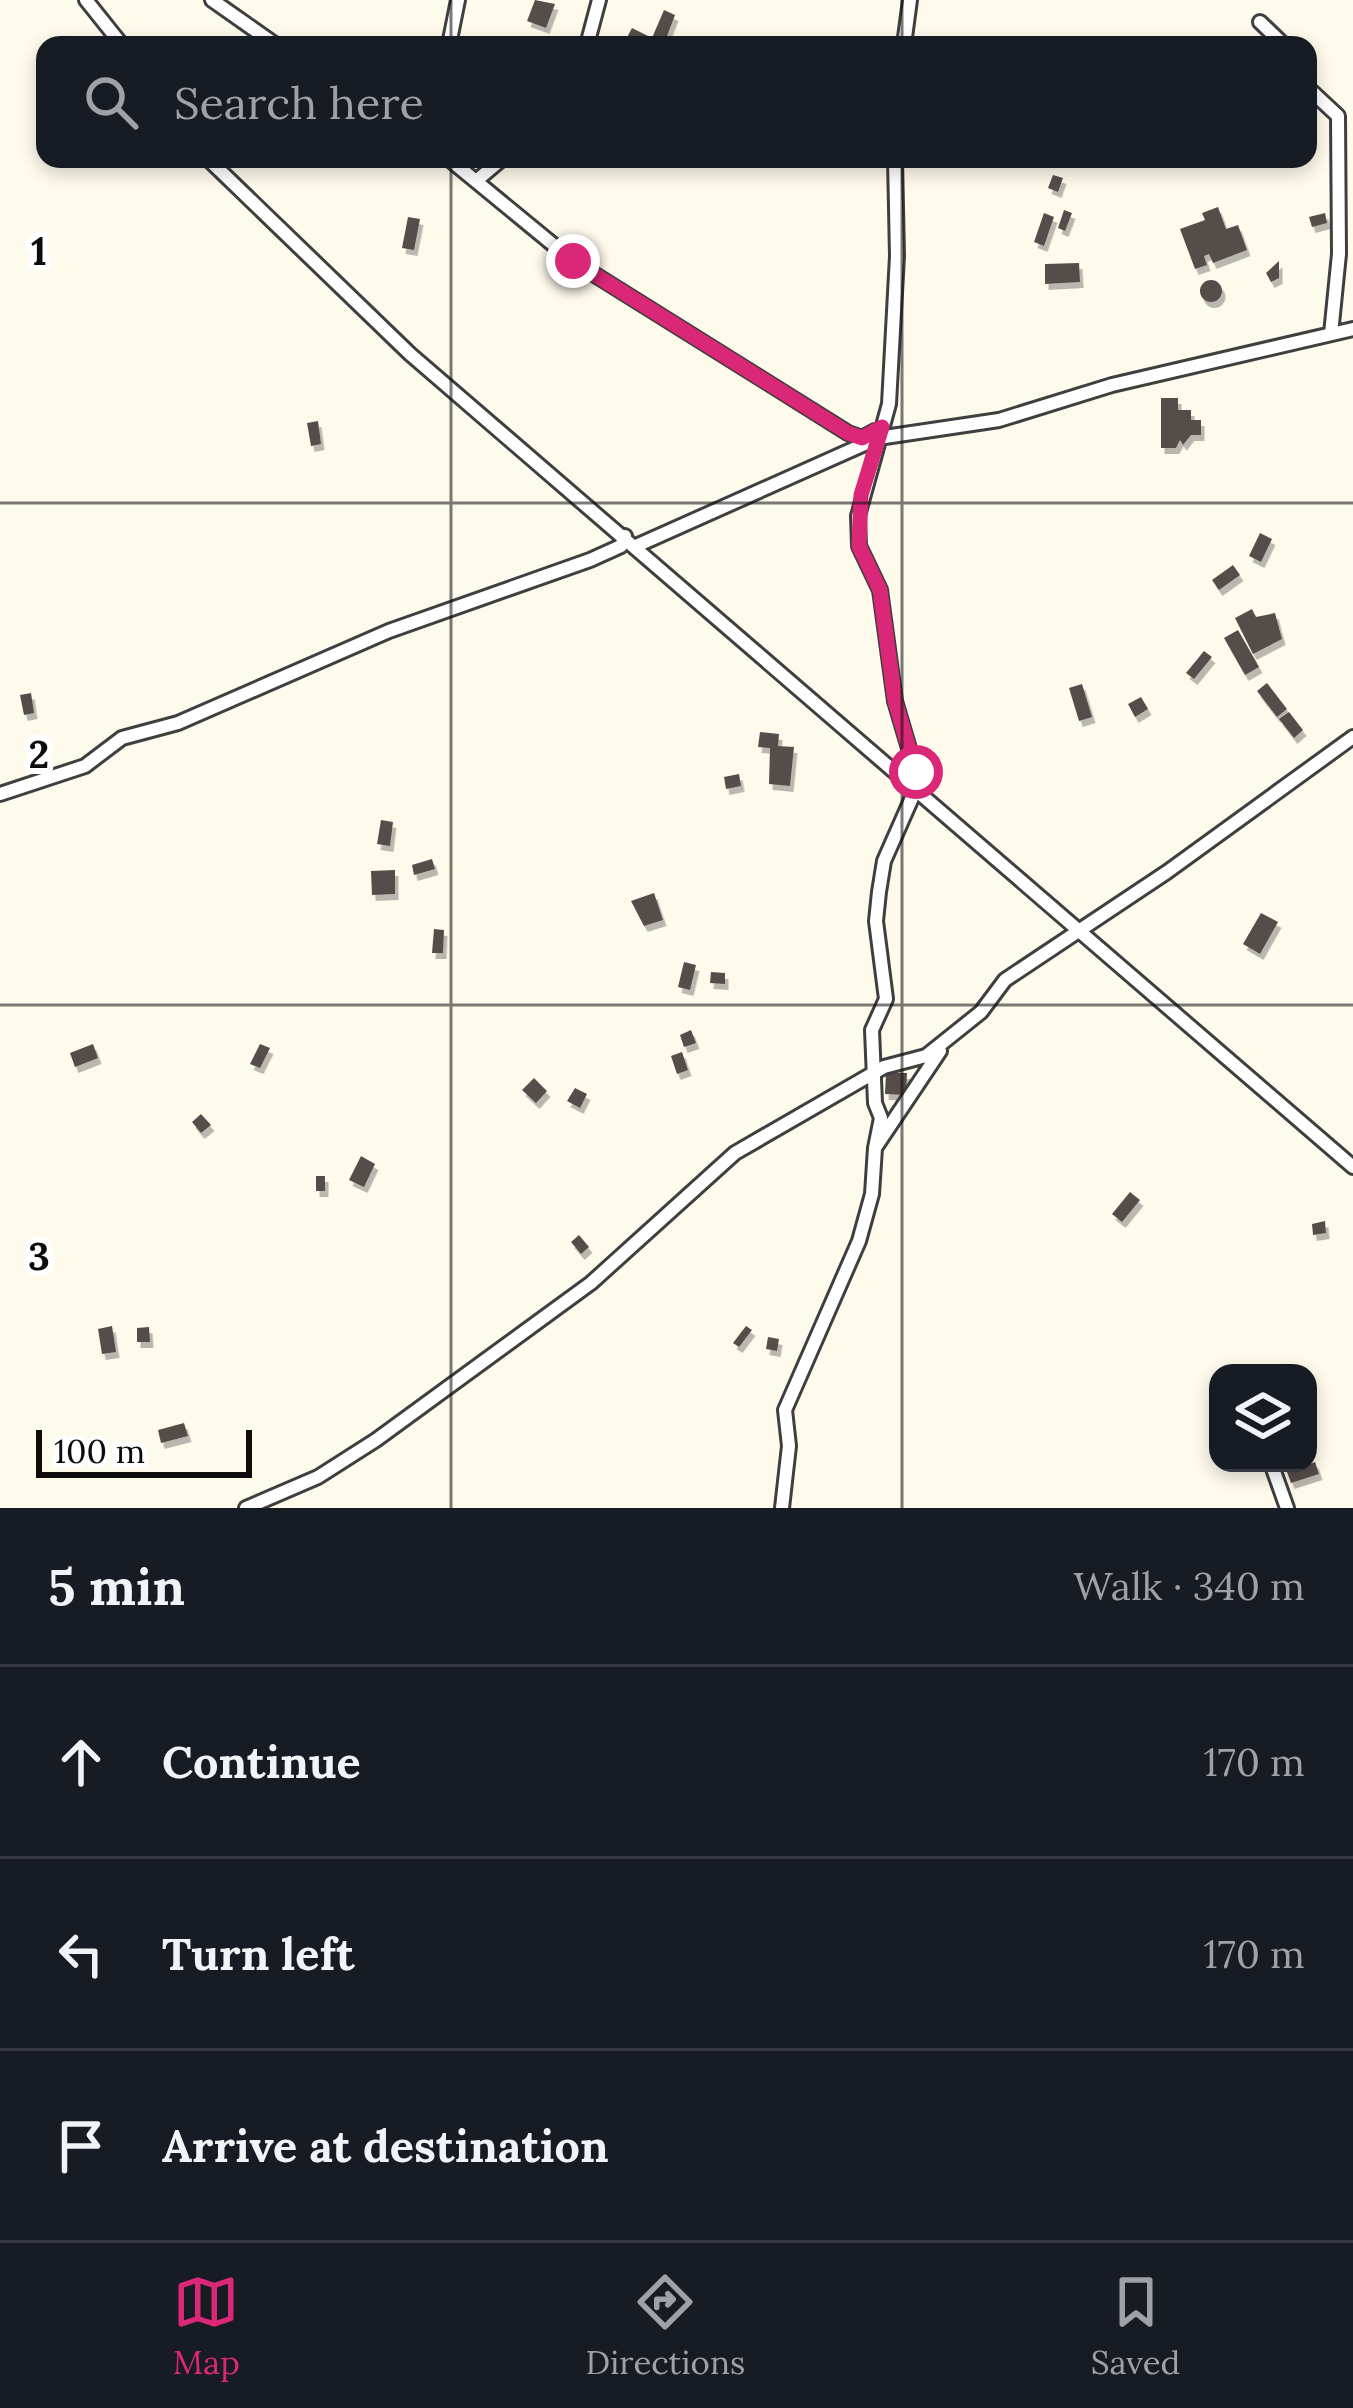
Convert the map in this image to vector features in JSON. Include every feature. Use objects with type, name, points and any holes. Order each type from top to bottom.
[{"type":"street","points":[[86,0],[115,36]]},
{"type":"street","points":[[212,0],[263,36]]},
{"type":"street","points":[[451,36],[458,0]]},
{"type":"street","points":[[589,36],[599,0]]},
{"type":"street","points":[[905,36],[910,0]]},
{"type":"street","points":[[1260,22],[1275,36]]},
{"type":"street","points":[[1317,96],[1338,116],[1339,254],[1331,334]]},
{"type":"street","points":[[217,168],[410,354],[1353,1167]]},
{"type":"street","points":[[459,168],[573,261],[862,438],[999,420],[1112,385],[1353,329]]},
{"type":"street","points":[[476,181],[491,168]]},
{"type":"street","points":[[782,1508],[789,1446],[785,1410],[859,1240],[872,1194],[881,1118],[874,1103],[872,1030],[886,1000],[876,921],[879,892],[884,861],[915,790],[916,772],[885,647],[885,613],[859,546],[861,495],[889,404],[896,291],[895,168]]},
{"type":"street","points":[[0,794],[86,766],[122,738],[178,723],[389,631],[590,560],[880,433]]},
{"type":"street","points":[[255,1506],[318,1477],[376,1440],[591,1283],[735,1153],[874,1072],[926,1056],[981,1012],[1005,980],[1168,872],[1353,737]]},
{"type":"street","points":[[875,1148],[948,1040]]},
{"type":"street","points":[[1274,1472],[1287,1508]]},
{"type":"building","points":[[535,0],[555,4],[546,28],[527,21]]},
{"type":"building","points":[[664,10],[675,15],[667,36],[653,36]]},
{"type":"building","points":[[1053,175],[1063,178],[1058,192],[1048,188]]},
{"type":"building","points":[[1218,207],[1226,229],[1238,225],[1247,250],[1213,263],[1209,254],[1204,256],[1207,265],[1195,269],[1180,229],[1205,220],[1202,213]]},
{"type":"building","points":[[1064,210],[1072,213],[1065,231],[1058,228]]},
{"type":"building","points":[[1044,213],[1054,217],[1044,246],[1034,242]]},
{"type":"building","points":[[1325,213],[1327,223],[1312,227],[1309,217]]},
{"type":"building","points":[[408,217],[420,219],[414,250],[402,248]]},
{"type":"building","points":[[1279,261],[1279,278],[1271,282],[1266,273]]},
{"type":"building","points":[[1079,263],[1080,282],[1045,284],[1045,264]]},
{"type":"building","points":[[1211,280],[1222,291],[1211,302],[1200,291]]},
{"type":"building","points":[[1161,398],[1178,398],[1178,410],[1191,410],[1191,420],[1201,420],[1201,435],[1191,435],[1183,445],[1180,440],[1176,448],[1161,448]]},
{"type":"building","points":[[318,421],[321,444],[311,446],[307,423]]},
{"type":"building","points":[[1260,533],[1272,539],[1261,562],[1249,556]]},
{"type":"building","points":[[1233,565],[1240,575],[1219,590],[1212,580]]},
{"type":"building","points":[[1252,609],[1256,617],[1275,613],[1282,639],[1253,654],[1235,618]]},
{"type":"building","points":[[1238,630],[1259,667],[1245,675],[1224,638]]},
{"type":"building","points":[[1204,651],[1212,657],[1194,679],[1186,673]]},
{"type":"building","points":[[1267,683],[1287,709],[1277,717],[1257,691]]},
{"type":"building","points":[[1082,684],[1092,717],[1079,721],[1069,688]]},
{"type":"building","points":[[31,693],[34,713],[24,715],[20,695]]},
{"type":"building","points":[[1141,697],[1148,709],[1135,717],[1128,704]]},
{"type":"building","points":[[1289,712],[1303,730],[1294,738],[1279,719]]},
{"type":"building","points":[[760,732],[779,734],[778,746],[794,747],[790,786],[769,784],[770,748],[758,747]]},
{"type":"building","points":[[739,774],[741,786],[726,789],[724,777]]},
{"type":"building","points":[[381,820],[393,822],[390,846],[377,844]]},
{"type":"building","points":[[432,859],[435,869],[414,875],[412,865]]},
{"type":"building","points":[[395,870],[395,894],[372,895],[371,871]]},
{"type":"building","points":[[654,893],[663,920],[644,926],[631,901]]},
{"type":"building","points":[[1261,913],[1278,922],[1260,954],[1243,944]]},
{"type":"building","points":[[434,929],[444,930],[443,953],[432,953]]},
{"type":"building","points":[[684,962],[696,965],[690,990],[678,987]]},
{"type":"building","points":[[711,972],[725,973],[725,984],[710,983]]},
{"type":"building","points":[[691,1030],[696,1043],[684,1047],[680,1035]]},
{"type":"building","points":[[93,1044],[98,1058],[75,1067],[70,1053]]},
{"type":"building","points":[[260,1044],[270,1048],[260,1068],[250,1064]]},
{"type":"building","points":[[682,1052],[688,1070],[677,1074],[671,1056]]},
{"type":"building","points":[[886,1072],[907,1073],[906,1095],[885,1094]]},
{"type":"building","points":[[534,1078],[547,1091],[536,1103],[522,1090]]},
{"type":"building","points":[[575,1088],[587,1094],[580,1108],[567,1101]]},
{"type":"building","points":[[201,1114],[211,1125],[201,1133],[192,1122]]},
{"type":"building","points":[[361,1156],[375,1164],[364,1187],[349,1180]]},
{"type":"building","points":[[316,1176],[325,1176],[325,1191],[316,1191]]},
{"type":"building","points":[[1130,1192],[1140,1200],[1122,1222],[1112,1214]]},
{"type":"building","points":[[1325,1221],[1326,1233],[1313,1235],[1312,1224]]},
{"type":"building","points":[[579,1235],[589,1247],[581,1254],[571,1242]]},
{"type":"building","points":[[112,1326],[116,1352],[102,1354],[98,1329]]},
{"type":"building","points":[[746,1326],[752,1330],[739,1347],[733,1343]]},
{"type":"building","points":[[149,1327],[150,1342],[137,1342],[137,1328]]},
{"type":"building","points":[[768,1337],[779,1339],[777,1351],[766,1349]]},
{"type":"building","points":[[184,1423],[188,1436],[161,1443],[158,1430]]},
{"type":"building","points":[[1317,1468],[1319,1474],[1291,1483],[1287,1472],[1317,1472]]},
{"type":"route","points":[[573,261],[848,433],[862,438],[882,427],[861,495],[859,546],[880,590],[895,701],[916,772]]}]
